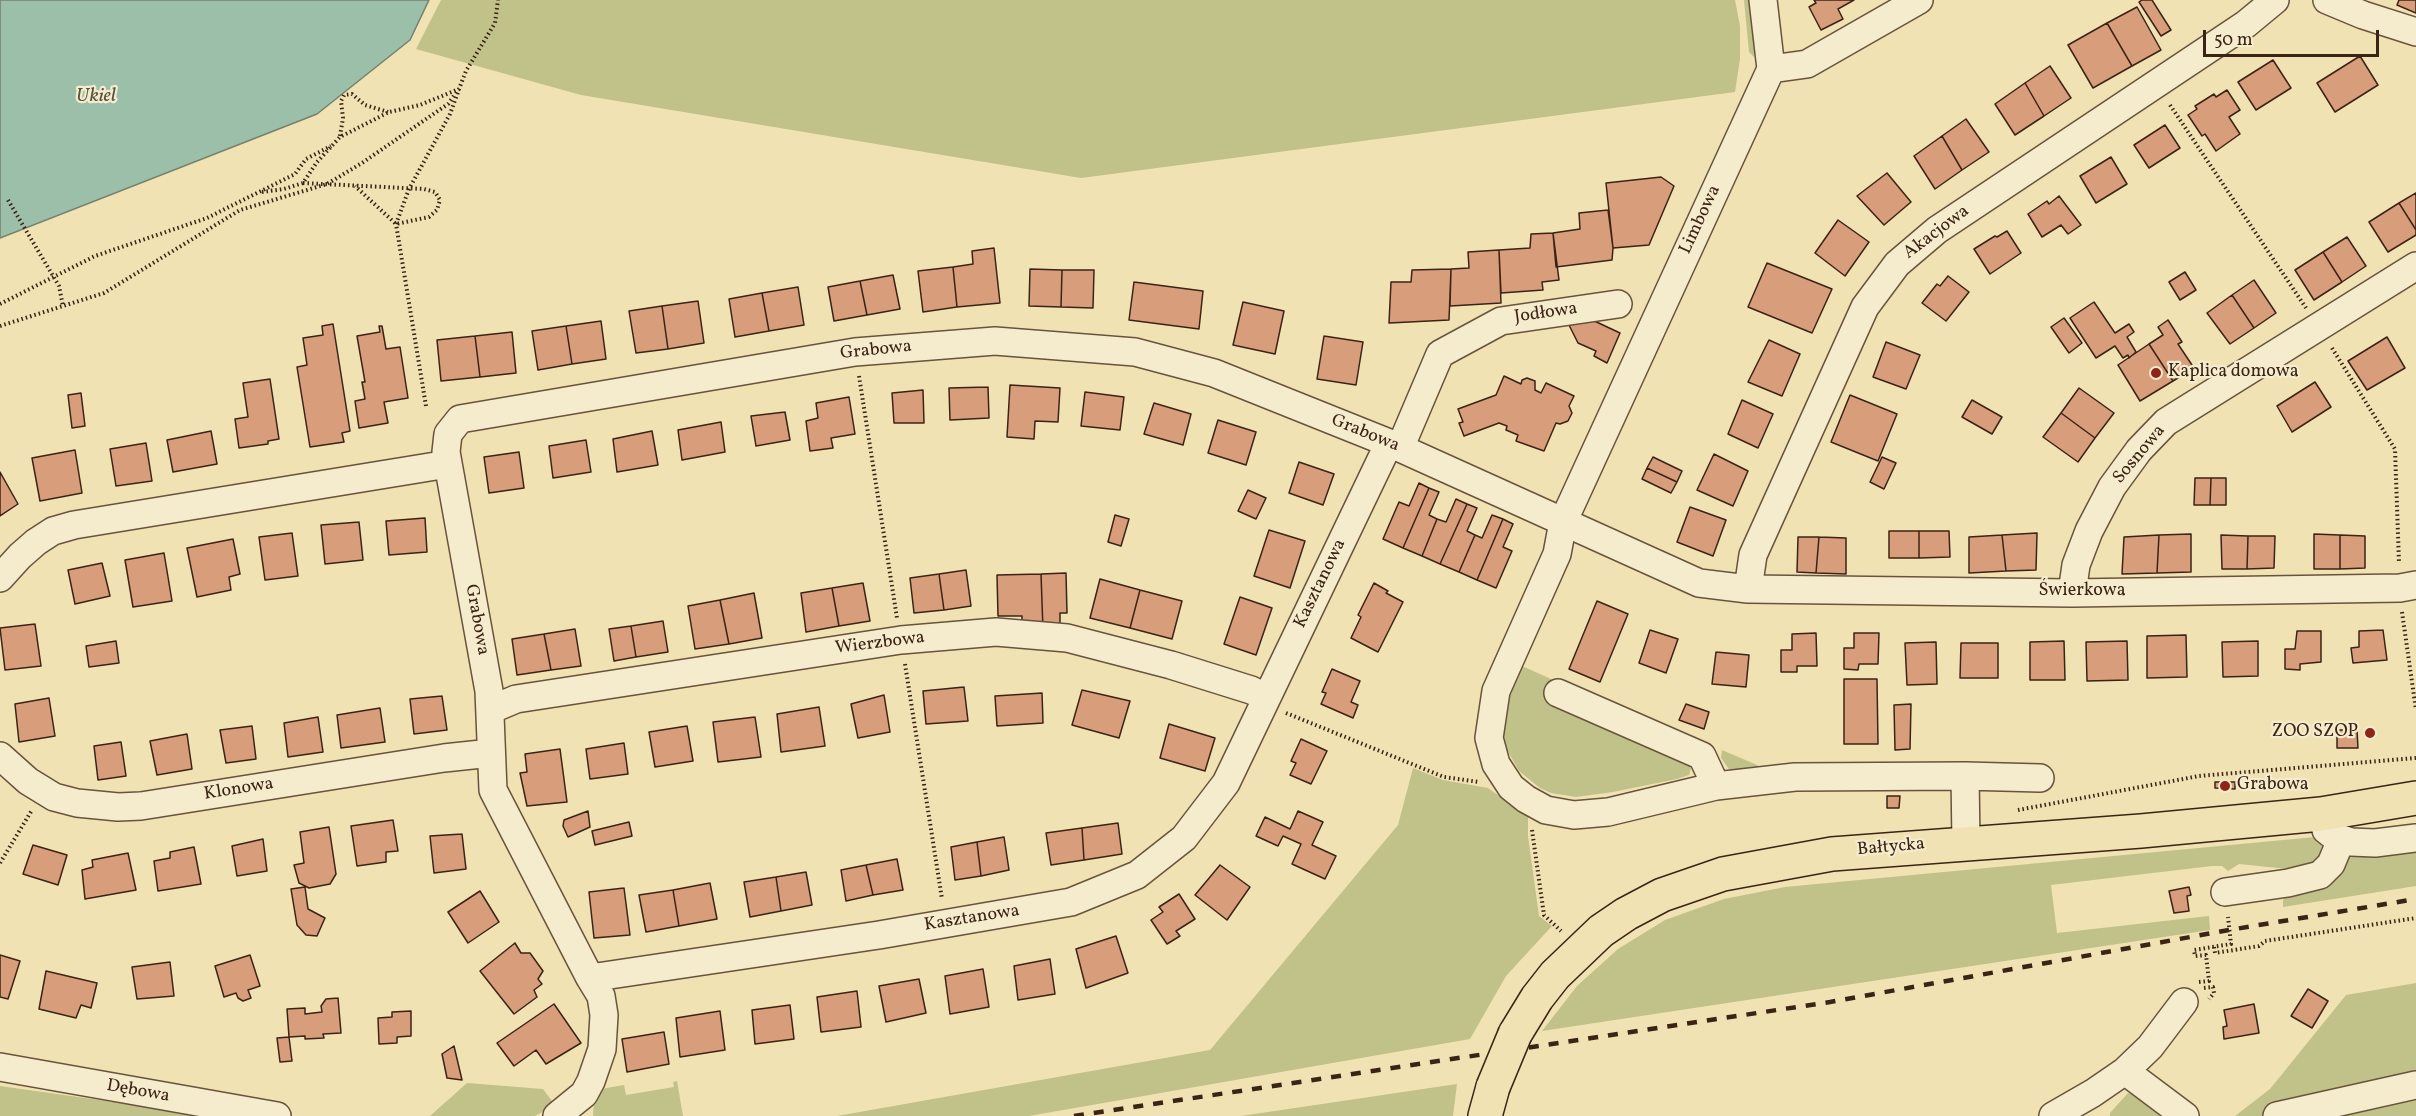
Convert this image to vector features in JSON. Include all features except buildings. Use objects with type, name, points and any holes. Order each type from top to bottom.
[{"type":"main road","name":"Bałtycka","points":[[1489,1101],[1515,1034],[1537,998],[1577,952],[1614,922],[1662,895],[1723,874],[1802,858],[1966,842],[2141,831],[2321,814],[2416,798]]},
{"type":"street","points":[[1763,0],[1771,69],[1808,64],[1918,0]]},
{"type":"street","name":"Akacjowa","points":[[1748,589],[1753,555],[1860,317],[1897,264],[1937,230],[2246,24],[2275,0]]},
{"type":"street","points":[[2327,0],[2363,15],[2416,32]]},
{"type":"street","name":"Limbowa","points":[[1563,522],[1771,69]]},
{"type":"street","name":"Sosnowa","points":[[2072,593],[2076,565],[2089,531],[2112,487],[2139,450],[2166,422],[2416,266]]},
{"type":"street","name":"Jodłowa","points":[[1394,446],[1440,354],[1501,321],[1618,304]]},
{"type":"street","name":"Grabowa","points":[[490,710],[489,691],[448,464],[446,440],[460,419],[855,352],[995,341],[1135,352],[1214,373],[1394,446],[1700,583],[1748,589]]},
{"type":"street","name":"Kasztanowa","points":[[591,978],[879,935],[1071,902],[1137,875],[1184,838],[1226,783],[1265,700],[1394,446]]},
{"type":"street","points":[[0,578],[36,542],[53,531],[74,525],[448,464]]},
{"type":"street","points":[[1563,522],[1557,554],[1496,691],[1490,715],[1489,738],[1496,764],[1511,788],[1534,804],[1546,810],[1574,815],[1608,812],[1716,786],[1795,777],[2040,778]]},
{"type":"street","name":"Świerkowa","points":[[1748,589],[2072,593],[2400,588],[2408,580]]},
{"type":"street","name":"Wierzbowa","points":[[490,710],[516,699],[901,640],[996,632],[1067,638],[1171,665],[1251,690],[1265,700]]},
{"type":"street","points":[[1558,693],[1702,756],[1716,786]]},
{"type":"street","points":[[490,710],[493,790],[601,996],[604,1015],[602,1048],[591,1081],[584,1094],[557,1116]]},
{"type":"street","name":"Klonowa","points":[[0,756],[12,769],[43,791],[76,803],[97,806],[141,806],[444,758],[491,753]]},
{"type":"street","points":[[1965,776],[1966,842]]},
{"type":"street","points":[[2321,814],[2326,830],[2341,840],[2368,843],[2416,838]]},
{"type":"street","points":[[2230,904],[2288,883],[2320,875],[2331,864],[2341,840]]},
{"type":"street","points":[[2068,1112],[2125,1071],[2150,1047],[2187,996]]},
{"type":"street","name":"Dębowa","points":[[0,1067],[277,1116]]},
{"type":"street","points":[[2125,1071],[2185,1116]]},
{"type":"street","points":[[2277,1116],[2416,1085]]},
{"type":"path","points":[[426,406],[396,224],[409,189],[450,114],[466,71],[495,23],[498,0]]},
{"type":"path","points":[[0,326],[104,293],[240,210],[327,184],[448,104],[459,89]]},
{"type":"path","points":[[303,183],[340,137],[389,112],[420,105],[459,89]]},
{"type":"path","points":[[340,137],[343,118],[340,101],[344,95],[352,94],[365,105],[389,112]]},
{"type":"path","points":[[2168,102],[2306,309]]},
{"type":"path","points":[[0,304],[95,256],[207,218],[296,174],[306,159],[331,146]]},
{"type":"path","points":[[256,193],[284,189],[303,183],[371,185],[435,192],[440,200],[437,210],[429,217],[396,224]]},
{"type":"path","points":[[355,186],[396,224]]},
{"type":"path","points":[[8,200],[59,286],[63,306]]},
{"type":"path","points":[[2331,348],[2395,449],[2408,580]]},
{"type":"path","points":[[2402,611],[2416,710]]},
{"type":"path","points":[[1265,700],[1444,777],[1511,788]]},
{"type":"path","points":[[2011,811],[2199,776],[2416,758]]},
{"type":"path","points":[[0,863],[43,791]]},
{"type":"path","points":[[1534,804],[1531,837],[1544,915],[1563,933]]},
{"type":"path","points":[[2187,996],[2209,981],[2206,955],[2195,956],[2194,950],[2231,944],[2227,917],[2230,904]]},
{"type":"path","points":[[2214,947],[2215,953],[2259,946],[2265,941],[2416,918]]},
{"type":"path","points":[[2213,987],[2214,993],[2200,1012],[2193,1015],[2187,996],[2213,987]]},
{"type":"shaded area","points":[[441,0],[1735,0],[1740,26],[1740,59],[1735,92],[1081,178],[581,95],[416,49]]},
{"type":"shaded area","points":[[1744,0],[1755,0],[1754,57],[1749,52]]},
{"type":"shaded area","points":[[1522,666],[1560,683],[1689,764],[1691,769],[1689,775],[1613,792],[1576,797],[1551,793],[1540,788],[1519,771],[1506,748],[1502,724],[1506,704]]},
{"type":"shaded area","points":[[1722,750],[1764,768],[1734,771],[1729,769],[1721,758]]},
{"type":"shaded area","points":[[1413,768],[1443,780],[1488,788],[1528,817],[1528,836],[1539,916],[1552,926],[1506,976],[1470,1039],[1029,1116],[837,1116],[1210,1050],[1398,825]]},
{"type":"shaded area","points":[[2315,837],[2324,847],[2324,856],[2308,871],[2239,864],[2228,871],[2222,866],[2212,866],[2051,885],[2057,933],[2209,916],[2210,930],[1542,1031],[1577,986],[1618,949],[1665,920],[1724,899],[1785,887]]},
{"type":"shaded area","points":[[2416,850],[2416,886],[2283,907],[2283,900],[2287,896],[2351,852]]},
{"type":"shaded area","points":[[2416,983],[2416,1116],[2235,1116],[2270,1089],[2346,995]]},
{"type":"shaded area","points":[[677,1081],[683,1116],[593,1116],[594,1102],[601,1089],[624,1085],[626,1095],[674,1087],[673,1082]]},
{"type":"shaded area","points":[[467,1083],[543,1089],[555,1105],[535,1116],[430,1116]]},
{"type":"shaded area","points":[[1457,1084],[1453,1116],[1241,1116]]},
{"type":"shaded area","points":[[0,1086],[213,1116],[0,1116]]},
{"type":"shaded area","points":[[2128,1093],[2144,1098],[2175,1116],[2110,1116],[2110,1113]]},
{"type":"water","name":"Ukiel","points":[[0,0],[429,0],[410,40],[317,114],[0,238]]},
{"type":"railway","points":[[1074,1116],[1830,1002],[2229,930],[2416,899]]},
{"type":"place","name":"Kaplica domowa","points":[[2156,373]]},
{"type":"place","name":"ZOO SZOP","points":[[2370,733]]},
{"type":"place","name":"Grabowa","points":[[2225,786]]}]
